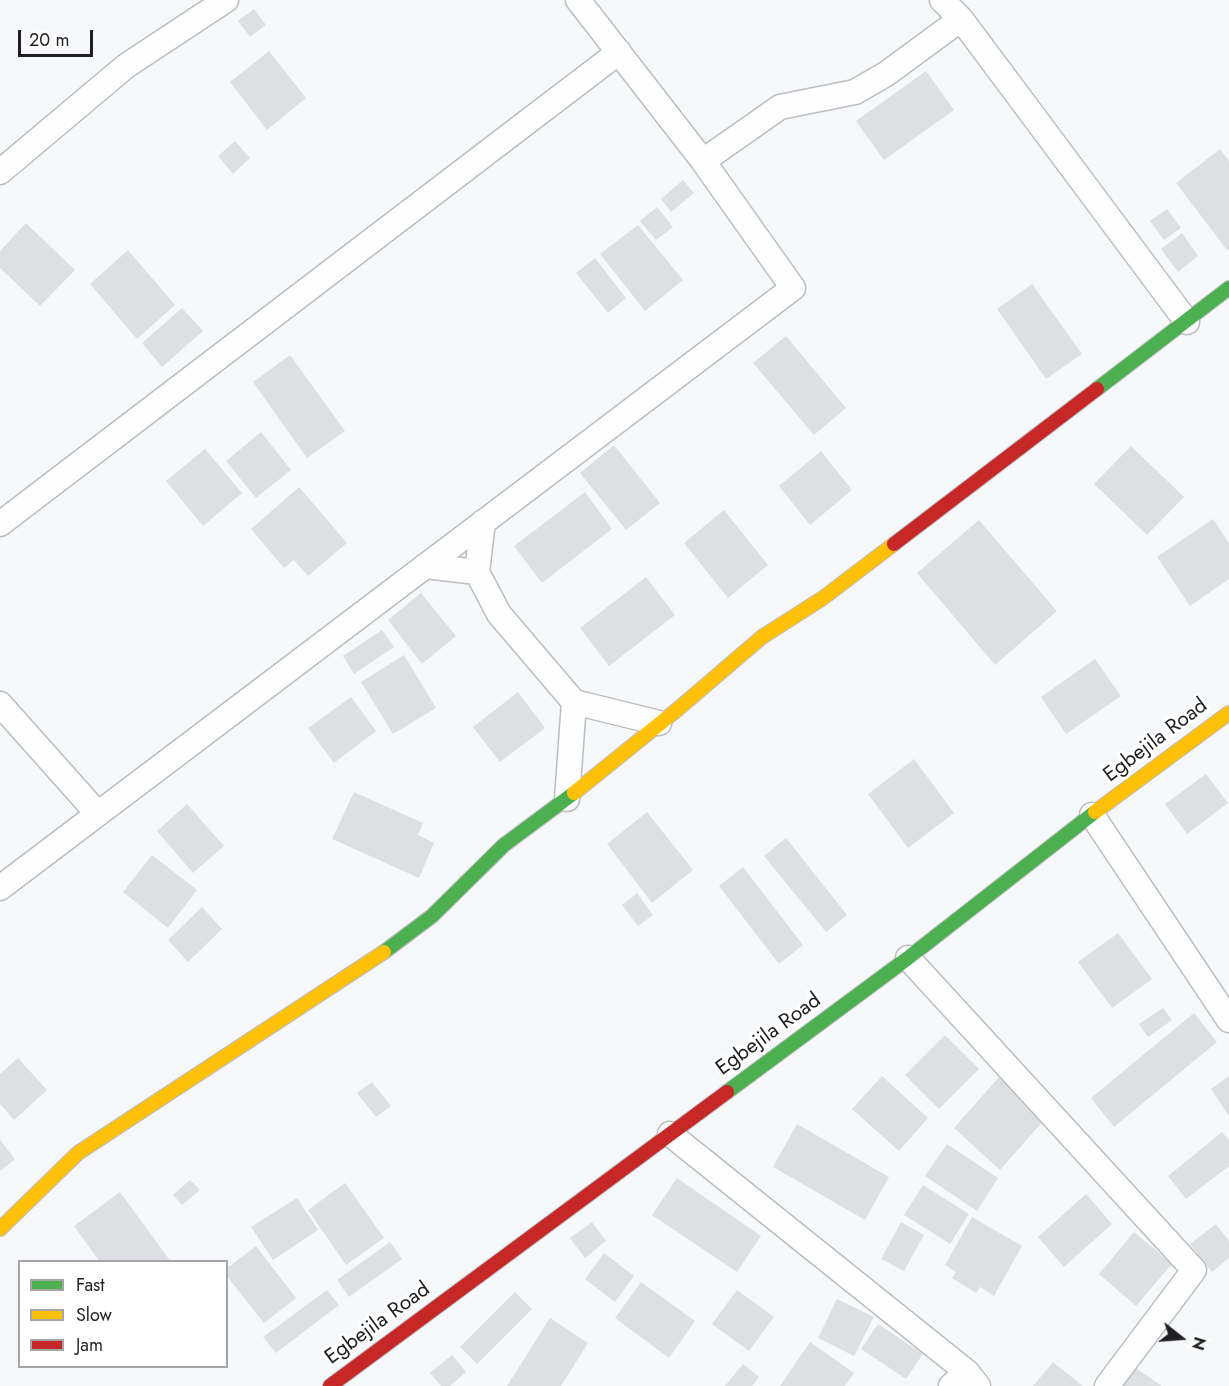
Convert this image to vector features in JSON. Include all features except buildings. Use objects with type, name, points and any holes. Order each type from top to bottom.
[{"type":"street","points":[[0,172],[126,66],[226,0]]},
{"type":"street","points":[[0,888],[793,288],[703,161],[578,0]]},
{"type":"street","points":[[942,0],[961,19],[1187,322]]},
{"type":"street","points":[[703,161],[780,107],[855,92],[886,74],[961,19]]},
{"type":"street","points":[[0,524],[619,52]]},
{"type":"street","points":[[0,1229],[78,1153],[386,950],[432,916],[504,845],[567,799],[762,637],[832,591],[1229,288]]},
{"type":"street","points":[[483,522],[477,572],[500,614],[574,702],[659,723]]},
{"type":"street","points":[[425,566],[477,572]]},
{"type":"street","points":[[567,799],[574,702]]},
{"type":"street","points":[[0,704],[98,814]]},
{"type":"street","name":"Egbejila Road","points":[[330,1386],[908,958],[1229,712]]},
{"type":"street","points":[[1092,815],[1229,1020]]},
{"type":"street","points":[[908,958],[1194,1270],[1107,1386]]},
{"type":"street","points":[[670,1134],[965,1381]]},
{"type":"traffic: fast","points":[[1097,389],[1229,288]]},
{"type":"traffic: fast","points":[[384,952],[432,916],[504,845],[574,793]]},
{"type":"traffic: fast","points":[[727,1092],[908,958],[1095,812]]},
{"type":"traffic: slow","points":[[574,793],[762,637],[823,598],[894,544]]},
{"type":"traffic: slow","points":[[1095,812],[1229,713]]},
{"type":"traffic: slow","points":[[0,1229],[78,1153],[384,952]]},
{"type":"traffic: jam","points":[[894,544],[1097,389]]},
{"type":"traffic: jam","points":[[330,1386],[727,1092]]}]
